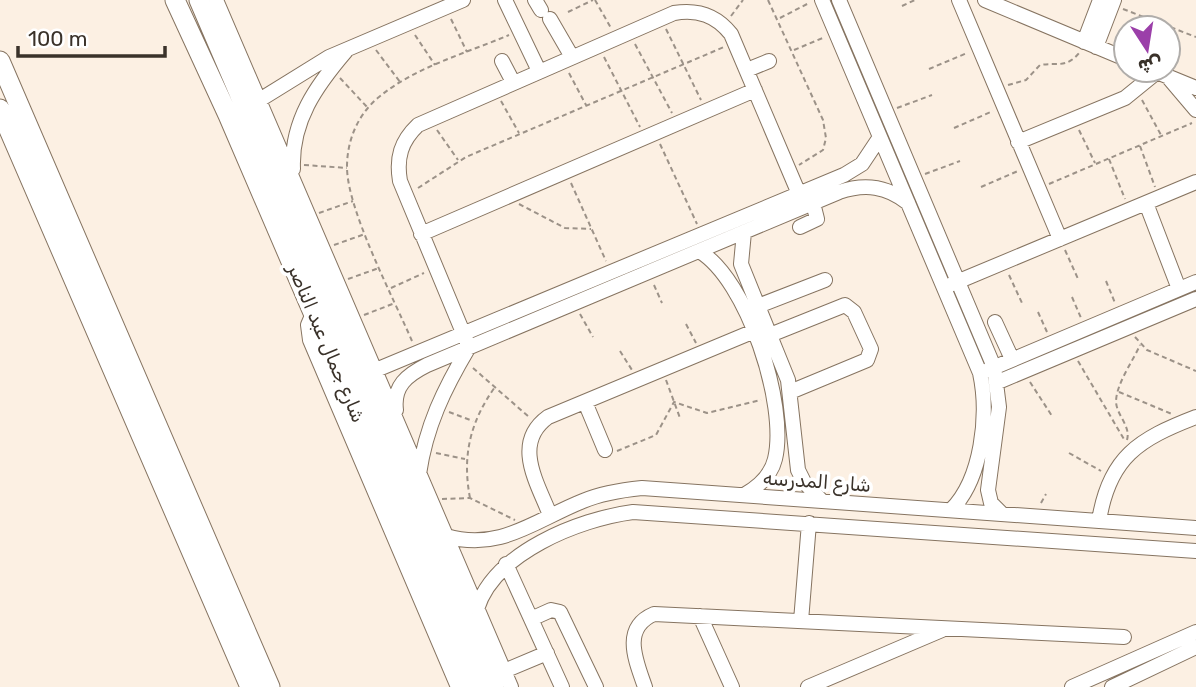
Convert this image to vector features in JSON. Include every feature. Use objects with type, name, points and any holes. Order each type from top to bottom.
[{"type":"main road","name":"شارع جمال عبد الناصر","points":[[175,0],[294,222],[499,679]]},
{"type":"main road","name":"شارع جمال عبد الناصر","points":[[199,0],[232,55],[253,104],[294,222],[314,312],[405,544],[474,687]]},
{"type":"main road","points":[[0,61],[90,295],[250,687]]},
{"type":"main road","points":[[0,109],[90,295],[270,687]]},
{"type":"street","points":[[216,0],[232,55]]},
{"type":"street","points":[[293,171],[253,104],[311,66],[463,0]]},
{"type":"street","points":[[505,0],[540,71]]},
{"type":"street","points":[[822,0],[980,373],[984,405],[976,457],[968,487],[950,510]]},
{"type":"street","points":[[839,0],[994,367],[998,382],[999,407],[988,490],[991,503],[1001,513]]},
{"type":"street","points":[[959,0],[1060,239]]},
{"type":"street","points":[[985,0],[1112,53]]},
{"type":"street","points":[[1089,44],[1109,2]]},
{"type":"street","points":[[542,10],[567,59]]},
{"type":"street","points":[[419,474],[422,450],[435,408],[466,353],[463,333],[404,194],[398,169],[399,156],[419,119],[495,90],[661,19],[688,11],[701,12],[725,26],[735,42],[799,194]]},
{"type":"street","points":[[348,49],[306,104],[294,144],[294,222],[324,248],[477,609],[499,679],[511,687]]},
{"type":"street","points":[[502,61],[513,82]]},
{"type":"street","points":[[747,70],[769,61]]},
{"type":"street","points":[[1018,142],[1137,91],[1146,84]]},
{"type":"street","points":[[1170,84],[1196,110]]},
{"type":"street","points":[[421,234],[755,90]]},
{"type":"street","points":[[398,422],[396,394],[407,377],[574,303],[813,203],[862,164],[880,137]]},
{"type":"street","points":[[944,287],[1196,182]]},
{"type":"street","points":[[376,370],[799,194],[836,186],[875,187],[898,195],[908,203]]},
{"type":"street","points":[[1153,200],[1179,289]]},
{"type":"street","points":[[800,227],[817,219],[813,203]]},
{"type":"street","points":[[744,232],[741,264],[790,392],[798,470],[804,482],[821,500]]},
{"type":"street","points":[[699,251],[716,263],[729,278],[775,397],[775,459],[764,481],[744,495]]},
{"type":"street","points":[[758,306],[825,280]]},
{"type":"street","points":[[980,373],[1196,282]]},
{"type":"street","points":[[998,382],[1196,299]]},
{"type":"street","points":[[770,335],[845,305],[854,312],[872,351],[867,360],[790,392]]},
{"type":"street","points":[[995,322],[1012,359]]},
{"type":"street","points":[[551,540],[540,520],[527,454],[528,443],[538,424],[752,332]]},
{"type":"street","points":[[585,402],[605,450]]},
{"type":"street","points":[[1099,521],[1112,476],[1122,461],[1148,438],[1189,422]]},
{"type":"street","name":"شارع المدرسه","points":[[446,536],[488,541],[597,496],[623,490],[660,489],[1196,528]]},
{"type":"street","points":[[765,519],[767,496]]},
{"type":"street","points":[[477,609],[487,584],[506,564],[603,517],[633,512],[765,519],[1196,551]]},
{"type":"street","points":[[801,621],[809,523]]},
{"type":"street","points":[[405,544],[458,687]]},
{"type":"street","points":[[506,564],[562,687]]},
{"type":"street","points":[[531,619],[554,610],[562,614],[596,687]]},
{"type":"street","points":[[645,687],[632,640],[639,624],[654,614],[1124,637]]},
{"type":"street","points":[[700,616],[732,687]]},
{"type":"street","points":[[808,687],[945,629]]},
{"type":"street","points":[[1072,687],[1196,632]]},
{"type":"street","points":[[1112,687],[1196,647]]},
{"type":"street","points":[[499,679],[547,653]]},
{"type":"path","points":[[568,12],[594,0],[653,78],[677,124]]},
{"type":"path","points":[[725,26],[743,0]]},
{"type":"path","points":[[768,0],[823,120],[826,138],[822,150],[815,157],[789,170]]},
{"type":"path","points":[[779,19],[816,0]]},
{"type":"path","points":[[902,6],[915,0]]},
{"type":"path","points":[[1109,2],[1196,37]]},
{"type":"path","points":[[445,8],[468,53]]},
{"type":"path","points":[[661,19],[707,111]]},
{"type":"path","points":[[408,23],[436,66]]},
{"type":"path","points":[[793,50],[835,32]]},
{"type":"path","points":[[369,40],[401,83]]},
{"type":"path","points":[[404,194],[430,182],[458,161],[735,42]]},
{"type":"path","points":[[995,88],[1026,80],[1040,65],[1061,66],[1070,62],[1089,44]]},
{"type":"path","points":[[598,46],[650,135],[702,234]]},
{"type":"path","points":[[929,69],[979,48]]},
{"type":"path","points":[[567,59],[586,106]]},
{"type":"path","points":[[331,68],[368,108]]},
{"type":"path","points":[[495,90],[520,134]]},
{"type":"path","points":[[1137,91],[1161,136]]},
{"type":"path","points":[[886,112],[932,95]]},
{"type":"path","points":[[954,128],[1003,107]]},
{"type":"path","points":[[419,119],[458,161]]},
{"type":"path","points":[[1073,120],[1095,164]]},
{"type":"path","points":[[1038,188],[1196,121]]},
{"type":"path","points":[[1140,145],[1153,200]]},
{"type":"path","points":[[1108,158],[1129,210]]},
{"type":"path","points":[[915,178],[960,161]]},
{"type":"path","points":[[981,187],[1029,166]]},
{"type":"path","points":[[293,171],[347,168]]},
{"type":"path","points":[[566,172],[611,272]]},
{"type":"path","points":[[510,195],[531,213],[565,228],[592,229]]},
{"type":"path","points":[[294,222],[354,201]]},
{"type":"path","points":[[324,248],[366,233]]},
{"type":"path","points":[[1060,239],[1079,281]]},
{"type":"path","points":[[1003,262],[1022,303]]},
{"type":"path","points":[[338,283],[380,268]]},
{"type":"path","points":[[390,288],[435,268]]},
{"type":"path","points":[[648,273],[662,303]]},
{"type":"path","points":[[1106,281],[1119,314]]},
{"type":"path","points":[[1072,297],[1085,328]]},
{"type":"path","points":[[354,319],[396,302]]},
{"type":"path","points":[[574,303],[593,337]]},
{"type":"path","points":[[1038,312],[1052,343]]},
{"type":"path","points":[[686,324],[701,354]]},
{"type":"path","points":[[1132,326],[1140,345],[1196,372]]},
{"type":"path","points":[[1122,461],[1128,432],[1118,410],[1118,392],[1140,345]]},
{"type":"path","points":[[620,351],[638,380]]},
{"type":"path","points":[[1072,351],[1125,442]]},
{"type":"path","points":[[466,353],[495,387],[538,424]]},
{"type":"path","points":[[662,370],[680,418]]},
{"type":"path","points":[[1023,372],[1052,416]]},
{"type":"path","points":[[470,498],[466,459],[474,421],[495,387]]},
{"type":"path","points":[[1118,392],[1189,422]]},
{"type":"path","points":[[674,402],[712,413],[775,397]]},
{"type":"path","points":[[605,450],[617,451],[656,435],[674,402]]},
{"type":"path","points":[[435,408],[474,421]]},
{"type":"path","points":[[1108,414],[1118,410]]},
{"type":"path","points":[[422,450],[466,459]]},
{"type":"path","points":[[1069,453],[1112,476]]},
{"type":"path","points":[[431,502],[454,496],[470,498],[540,520]]}]
